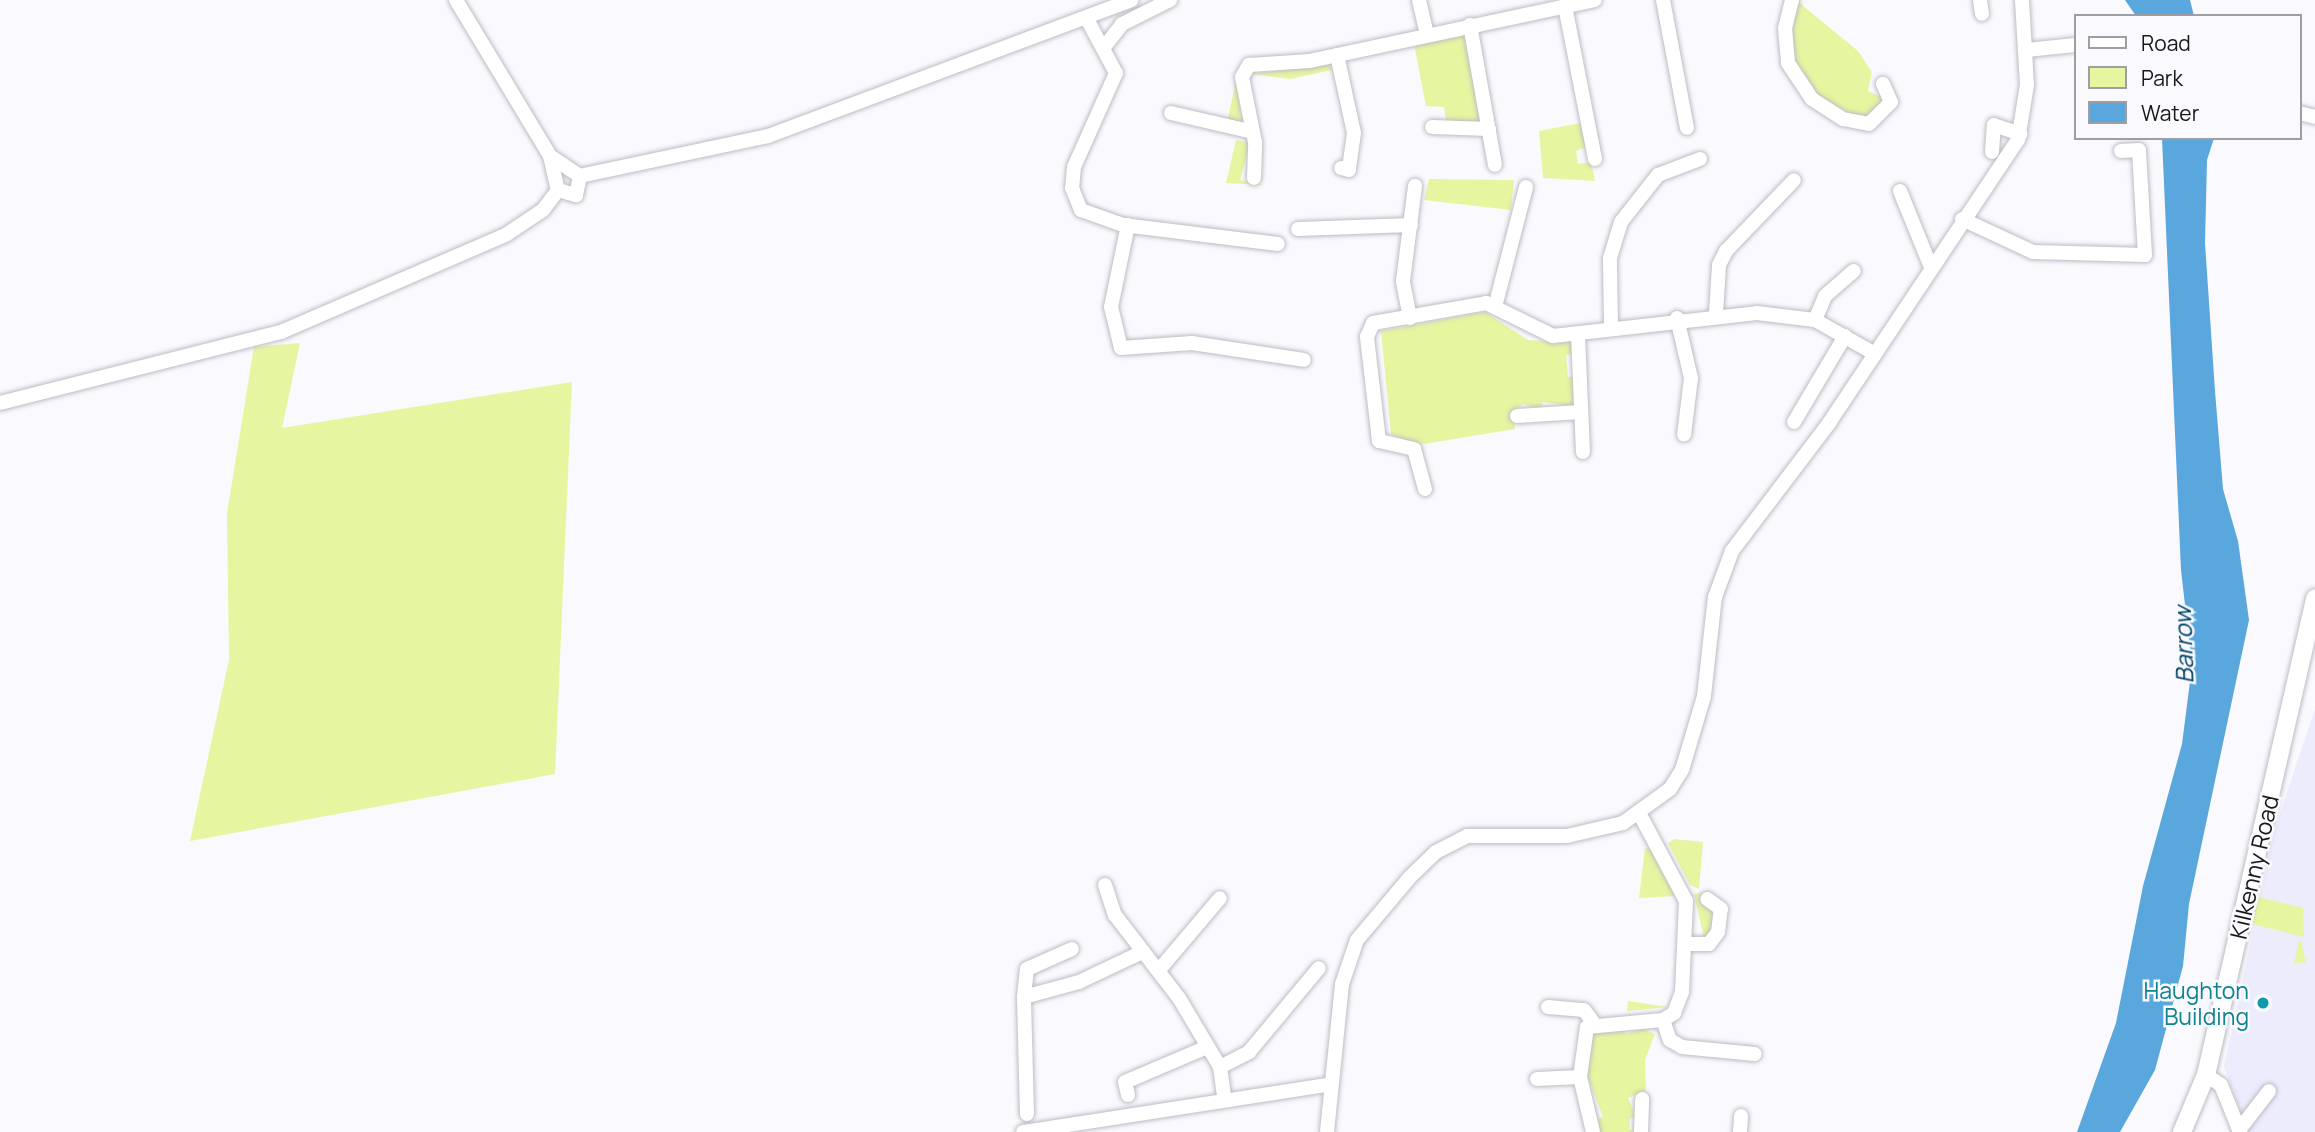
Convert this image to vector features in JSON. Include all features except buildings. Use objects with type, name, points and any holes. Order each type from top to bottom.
[{"type":"main road","name":"Kilkenny Road","points":[[2182,1132],[2206,1075],[2315,598]]},
{"type":"street","points":[[457,0],[550,156],[557,186]]},
{"type":"street","points":[[0,403],[306,323],[507,233],[543,210],[557,186],[575,173],[768,136],[1088,21],[1131,0]]},
{"type":"street","points":[[1105,46],[1122,24],[1170,0]]},
{"type":"street","points":[[1419,0],[1427,34]]},
{"type":"street","points":[[1254,178],[1253,132],[1244,69],[1337,55],[1595,0]]},
{"type":"street","points":[[1663,0],[1687,128]]},
{"type":"street","points":[[1792,0],[1784,28],[1788,63],[1812,99],[1843,119],[1869,124],[1891,102],[1883,84]]},
{"type":"street","points":[[1327,1132],[1328,1084],[1342,984],[1357,940],[1436,852],[1467,836],[1587,835],[1640,815],[1670,789],[1691,750],[1715,597],[1732,551],[1875,354],[1930,265],[2020,134],[2027,50],[2022,0]]},
{"type":"street","points":[[1565,6],[1595,159]]},
{"type":"street","points":[[1088,21],[1105,46],[1116,73],[1078,150],[1072,188],[1087,216],[1128,225],[1278,244]]},
{"type":"street","points":[[1470,25],[1495,165]]},
{"type":"street","points":[[2027,50],[2074,45]]},
{"type":"street","points":[[1337,55],[1354,133],[1349,170],[1340,168]]},
{"type":"street","points":[[1171,113],[1253,132]]},
{"type":"street","points":[[1992,152],[1994,125],[2020,134]]},
{"type":"street","points":[[1432,127],[1489,129]]},
{"type":"street","points":[[1962,219],[2033,253],[2145,255],[2139,150],[2121,151]]},
{"type":"street","points":[[550,156],[575,173]]},
{"type":"street","points":[[1611,325],[1610,258],[1621,222],[1658,175],[1700,159]]},
{"type":"street","points":[[557,186],[576,195],[575,173]]},
{"type":"street","points":[[1716,313],[1719,265],[1727,251],[1794,180]]},
{"type":"street","points":[[1410,318],[1404,281],[1415,186]]},
{"type":"street","points":[[1495,307],[1526,187]]},
{"type":"street","points":[[1900,191],[1930,265]]},
{"type":"street","points":[[1128,225],[1111,307],[1121,348],[1192,343],[1304,360]]},
{"type":"street","points":[[1298,229],[1411,225]]},
{"type":"street","points":[[1815,320],[1825,296],[1854,271]]},
{"type":"street","points":[[1425,489],[1414,449],[1379,441],[1367,337],[1373,323],[1410,318],[1456,304],[1495,307],[1528,329],[1578,334],[1611,325],[1716,313],[1815,320],[1875,354]]},
{"type":"street","points":[[1676,318],[1691,378],[1684,435]]},
{"type":"street","points":[[1578,334],[1583,452]]},
{"type":"street","points":[[1794,422],[1845,336]]},
{"type":"street","points":[[1517,416],[1581,412]]},
{"type":"street","points":[[1593,1022],[1663,1020],[1674,1013],[1682,992],[1686,901],[1640,815]]},
{"type":"street","points":[[1105,886],[1140,953],[1159,970],[1220,1067],[1224,1096]]},
{"type":"street","points":[[1159,970],[1220,898]]},
{"type":"street","points":[[1686,944],[1709,944],[1718,932],[1721,909],[1707,899]]},
{"type":"street","points":[[1027,1115],[1024,997],[1027,969],[1072,949]]},
{"type":"street","points":[[1024,997],[1079,982],[1140,953]]},
{"type":"street","points":[[1220,1067],[1248,1052],[1319,968]]},
{"type":"street","points":[[1548,1007],[1584,1010],[1593,1022]]},
{"type":"street","points":[[1663,1020],[1670,1041],[1682,1047],[1755,1054]]},
{"type":"street","points":[[1593,1022],[1584,1035],[1580,1077],[1593,1132]]},
{"type":"street","points":[[1128,1095],[1125,1082],[1207,1046]]},
{"type":"street","points":[[2206,1075],[2221,1085],[2239,1131]]},
{"type":"street","points":[[1537,1079],[1580,1077]]},
{"type":"street","points":[[1023,1132],[1224,1096],[1328,1084]]},
{"type":"street","points":[[2239,1131],[2269,1091]]},
{"type":"street","points":[[1641,1132],[1642,1099]]},
{"type":"street","points":[[1740,1132],[1741,1116]]},
{"type":"shaded area","points":[[2315,709],[2315,1132],[2249,1132],[2224,1067],[2275,828]]},
{"type":"green space","points":[[1796,0],[1858,51],[1872,72],[1868,91],[1886,99],[1882,110],[1862,120],[1817,95],[1790,55]]},
{"type":"green space","points":[[1462,35],[1465,38],[1481,123],[1446,121],[1444,107],[1426,106],[1414,44]]},
{"type":"green space","points":[[1328,65],[1332,70],[1290,79],[1252,74]]},
{"type":"green space","points":[[1236,81],[1242,123],[1227,123]]},
{"type":"green space","points":[[1581,123],[1586,147],[1576,151],[1578,164],[1591,162],[1595,181],[1543,178],[1539,131]]},
{"type":"green space","points":[[1236,140],[1250,143],[1240,180],[1265,185],[1226,183]]},
{"type":"green space","points":[[1429,179],[1514,180],[1511,210],[1424,200]]},
{"type":"green space","points":[[1485,312],[1528,340],[1572,343],[1574,354],[1566,355],[1568,377],[1576,376],[1573,406],[1542,402],[1542,410],[1523,404],[1514,412],[1515,429],[1418,445],[1391,434],[1381,331]]},
{"type":"green space","points":[[300,343],[282,428],[572,382],[555,774],[190,841],[229,660],[227,513],[254,347]]},
{"type":"green space","points":[[1674,839],[1703,842],[1699,889],[1690,885],[1668,843]]},
{"type":"green space","points":[[1645,848],[1650,849],[1676,896],[1639,898]]},
{"type":"green space","points":[[1702,893],[1702,902],[1714,904],[1712,934],[1704,938],[1694,894]]},
{"type":"green space","points":[[2258,897],[2303,908],[2304,937],[2252,924]]},
{"type":"green space","points":[[2299,941],[2306,962],[2294,964]]},
{"type":"green space","points":[[1628,1001],[1668,1007],[1627,1011]]},
{"type":"green space","points":[[1624,1026],[1625,1034],[1642,1029],[1655,1034],[1645,1060],[1646,1091],[1628,1098],[1637,1118],[1630,1118],[1629,1129],[1636,1132],[1599,1132],[1596,1119],[1603,1117],[1586,1073],[1589,1033]]},
{"type":"water","points":[[2125,0],[2190,0],[2194,14],[2135,14]]},
{"type":"water","points":[[2162,140],[2213,140],[2207,160],[2205,243],[2215,391],[2223,489],[2238,541],[2249,620],[2189,904],[2183,966],[2155,1070],[2120,1132],[2077,1132],[2116,1023],[2143,886],[2182,744],[2192,666],[2181,570]]},
{"type":"place","name":"Haughton Building","points":[[2263,1003]]},
{"type":"water label","name":"Barrow","points":[[2183,645]]}]
